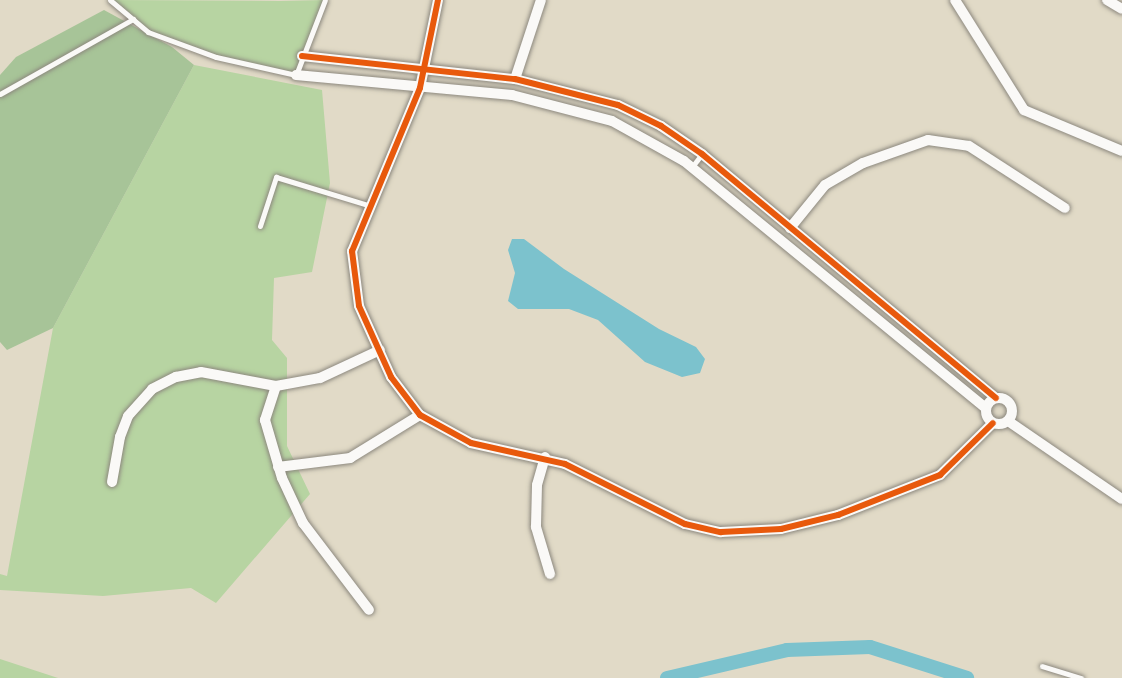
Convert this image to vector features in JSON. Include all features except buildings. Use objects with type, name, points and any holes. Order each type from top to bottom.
[{"type":"street","points":[[438,0],[420,88],[352,251],[359,306],[391,377],[420,415],[471,443],[544,457],[685,524],[721,532],[781,529],[838,515],[939,475],[993,423],[1008,421],[1122,499]]},
{"type":"street","points":[[514,79],[541,0]]},
{"type":"street","points":[[955,0],[1024,110],[1122,151]]},
{"type":"street","points":[[1107,0],[1122,9]]},
{"type":"street","points":[[302,56],[514,79],[618,105],[661,126],[702,154],[890,313],[996,398],[1011,405],[1008,421]]},
{"type":"street","points":[[296,75],[512,95],[612,121],[652,141],[691,168],[986,408],[993,423]]},
{"type":"street","points":[[790,228],[825,185],[863,163],[928,140],[969,146],[1065,208]]},
{"type":"street","points":[[112,482],[120,437],[128,416],[152,389],[176,377],[201,372],[276,386],[320,378],[380,350]]},
{"type":"street","points":[[276,386],[265,420],[278,467],[303,523],[369,610]]},
{"type":"street","points":[[986,408],[996,398]]},
{"type":"street","points":[[278,467],[350,458],[420,415]]},
{"type":"street","points":[[544,457],[537,485],[536,527],[550,574]]},
{"type":"lane","points":[[110,0],[148,32],[216,57],[296,75],[325,0]]},
{"type":"lane","points":[[0,94],[133,19]]},
{"type":"lane","points":[[512,95],[514,79]]},
{"type":"lane","points":[[612,121],[618,105]]},
{"type":"lane","points":[[691,168],[702,154]]},
{"type":"lane","points":[[260,226],[276,177],[371,206]]},
{"type":"lane","points":[[881,322],[890,313]]},
{"type":"lane","points":[[1042,666],[1081,678]]},
{"type":"green space","points":[[110,0],[325,0],[296,75],[216,57],[148,32]]},
{"type":"green space","points":[[104,10],[172,47],[194,65],[53,328],[7,350],[0,342],[0,75],[16,57]]},
{"type":"green space","points":[[194,65],[322,90],[330,183],[312,272],[274,278],[272,340],[287,358],[287,446],[310,494],[216,603],[191,588],[103,596],[0,590],[0,574],[7,576],[53,328]]},
{"type":"green space","points":[[0,659],[58,678],[0,678]]},
{"type":"water","points":[[512,239],[524,239],[564,269],[659,329],[696,347],[705,359],[700,373],[682,377],[645,362],[598,320],[569,309],[518,309],[508,301],[515,273],[508,250]]},
{"type":"waterway","points":[[667,678],[787,650],[870,647],[967,678]]},
{"type":"cycle path","points":[[438,0],[420,88],[352,251],[359,306],[391,377],[420,415],[471,443],[565,464],[685,524],[721,532],[781,529],[838,515],[940,475],[993,423]]},
{"type":"cycle path","points":[[302,56],[515,79],[618,105],[661,126],[702,154],[996,398]]}]
